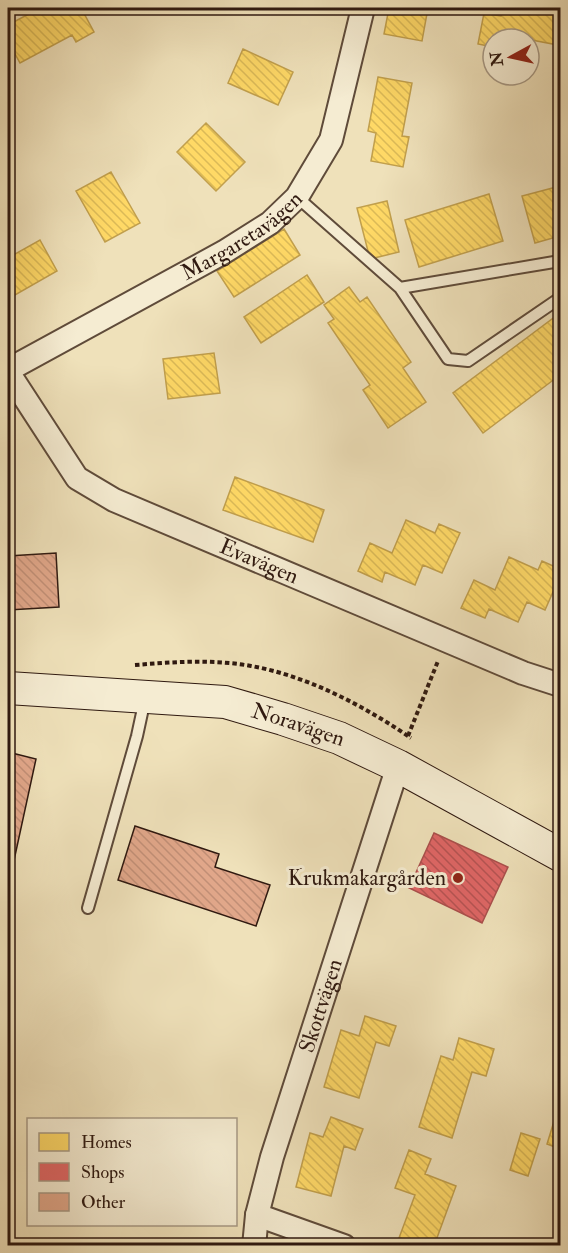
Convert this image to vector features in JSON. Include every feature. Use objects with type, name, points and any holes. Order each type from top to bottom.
[{"type":"street","name":"Margaretavägen","points":[[8,371],[224,252],[270,223],[297,197],[331,140],[363,8]]},
{"type":"street","name":"Evavägen","points":[[8,371],[77,478],[114,500],[523,674],[561,685]]},
{"type":"street","name":"Noravägen","points":[[8,688],[145,695],[235,705],[339,738],[398,766],[561,855]]},
{"type":"street","name":"Skottvägen","points":[[254,1245],[257,1215],[272,1157],[398,766]]},
{"type":"street","points":[[257,1215],[344,1245]]},
{"type":"lane","points":[[297,197],[400,288],[448,359],[468,361],[561,298]]},
{"type":"lane","points":[[400,288],[561,261]]},
{"type":"lane","points":[[88,908],[137,736],[145,695]]},
{"type":"path","points":[[408,736],[447,641]]},
{"type":"building: Homes","points":[[40,8],[61,8],[64,14],[81,8],[94,32],[76,42],[72,35],[20,63],[8,41],[8,25]]},
{"type":"building: Homes","points":[[389,8],[428,8],[422,41],[384,34]]},
{"type":"building: Homes","points":[[502,8],[560,8],[558,45],[541,42],[541,27],[481,27],[484,13],[501,16]]},
{"type":"building: Homes","points":[[481,28],[481,45],[478,44]]},
{"type":"building: Homes","points":[[243,49],[293,72],[278,105],[228,83]]},
{"type":"building: Homes","points":[[378,77],[412,83],[402,136],[409,137],[403,167],[371,161],[376,133],[368,131]]},
{"type":"building: Homes","points":[[206,123],[245,162],[216,191],[177,152]]},
{"type":"building: Homes","points":[[111,172],[140,223],[105,242],[76,191]]},
{"type":"building: Homes","points":[[560,186],[560,236],[535,243],[522,196]]},
{"type":"building: Homes","points":[[489,194],[503,241],[419,267],[405,220]]},
{"type":"building: Homes","points":[[387,201],[399,252],[370,259],[357,208]]},
{"type":"building: Homes","points":[[284,229],[300,255],[234,297],[217,271]]},
{"type":"building: Homes","points":[[40,240],[57,271],[8,299],[8,258]]},
{"type":"building: Homes","points":[[307,275],[324,302],[261,343],[244,317]]},
{"type":"building: Homes","points":[[349,287],[360,302],[367,297],[411,362],[403,368],[426,402],[388,428],[363,390],[370,385],[328,323],[334,319],[324,305]]},
{"type":"building: Homes","points":[[560,313],[560,375],[483,433],[453,393]]},
{"type":"building: Homes","points":[[214,353],[220,393],[168,399],[163,359]]},
{"type":"building: Homes","points":[[235,477],[324,510],[313,542],[223,510]]},
{"type":"building: Homes","points":[[406,520],[435,533],[439,524],[460,533],[442,573],[423,565],[415,585],[385,572],[382,582],[358,571],[370,543],[392,553]]},
{"type":"building: Homes","points":[[509,557],[538,570],[542,561],[560,569],[560,576],[545,610],[527,602],[518,622],[489,609],[485,618],[461,608],[474,580],[495,590]]},
{"type":"building: Homes","points":[[365,1016],[396,1026],[389,1046],[376,1042],[359,1098],[324,1087],[341,1030],[359,1036]]},
{"type":"building: Homes","points":[[459,1038],[494,1049],[486,1076],[472,1072],[452,1138],[419,1127],[441,1056],[453,1060]]},
{"type":"building: Homes","points":[[560,1106],[560,1149],[547,1144]]},
{"type":"building: Homes","points":[[331,1117],[363,1129],[355,1150],[344,1146],[331,1196],[296,1187],[310,1133],[323,1137]]},
{"type":"building: Homes","points":[[521,1133],[540,1139],[528,1176],[510,1170]]},
{"type":"building: Homes","points":[[409,1150],[431,1159],[425,1174],[456,1186],[434,1246],[420,1246],[399,1238],[415,1195],[395,1188]]},
{"type":"building: Shops","name":"Krukmakargården","points":[[434,833],[508,867],[482,923],[409,888]]},
{"type":"building: Other","points":[[56,553],[59,607],[8,610],[8,556]]},
{"type":"building: Other","points":[[8,752],[36,759],[8,888]]},
{"type":"building: Other","points":[[135,826],[219,854],[215,867],[270,885],[256,926],[118,880]]},
{"type":"place","name":"Krukmakargården","points":[[458,878]]}]
